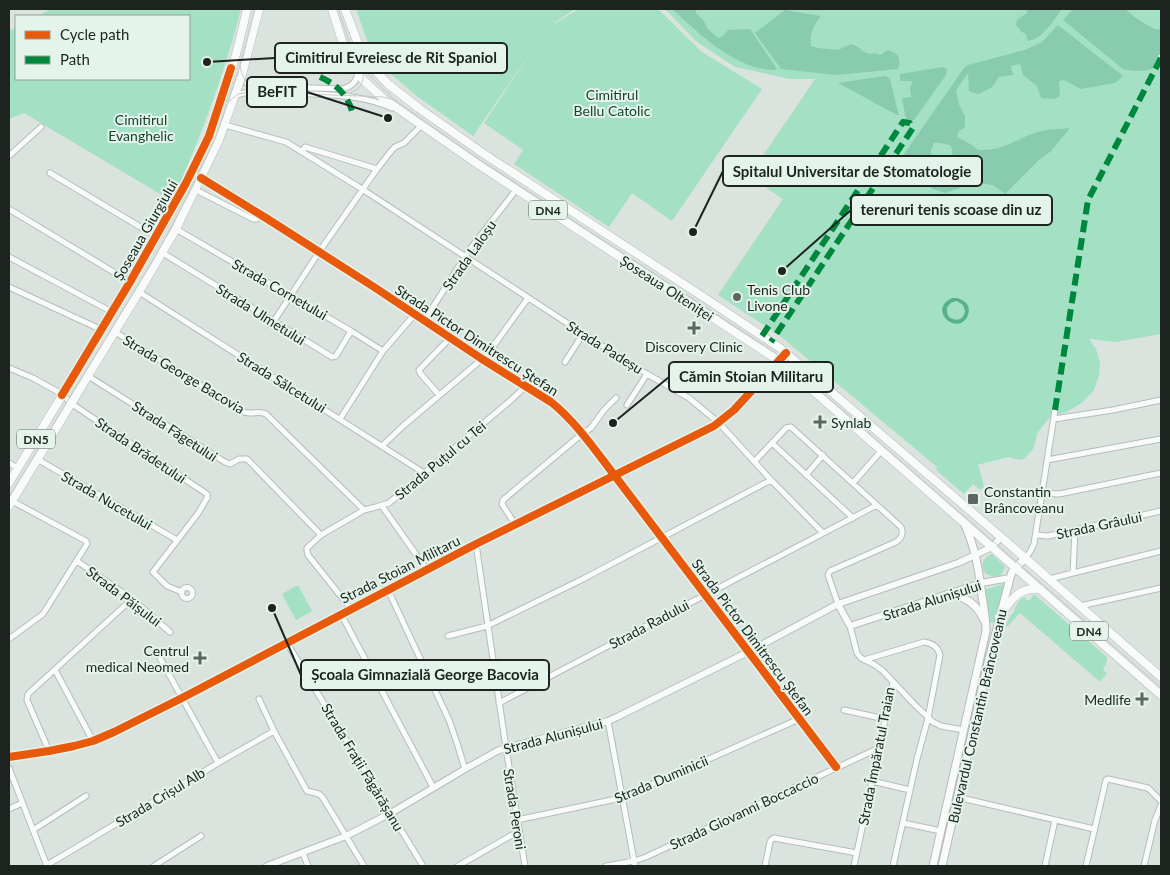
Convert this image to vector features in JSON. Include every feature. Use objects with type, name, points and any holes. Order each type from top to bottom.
[{"type":"main road","name":"Șoseaua Giurgiului","points":[[9,483],[157,237],[192,172],[209,136],[232,68],[247,9]]},
{"type":"main road","name":"Șoseaua Giurgiului","points":[[10,503],[163,253],[196,190],[225,125],[242,75],[259,9]]},
{"type":"main road","name":"Șoseaua Olteniței","points":[[332,9],[347,55],[363,80],[372,89],[420,125],[516,190],[779,361],[1161,695]]},
{"type":"main road","name":"Șoseaua Olteniței","points":[[345,9],[355,39],[364,55],[380,76],[400,94],[472,146],[786,353],[1161,677]]},
{"type":"main road","name":"Bulevardul Constantin Brâncoveanu","points":[[933,866],[986,625],[981,583],[971,539],[964,523]]},
{"type":"main road","points":[[1016,568],[1025,558]]},
{"type":"main road","name":"Bulevardul Constantin Brâncoveanu","points":[[942,866],[999,617],[1010,578],[1016,568]]},
{"type":"main road","points":[[999,617],[1018,595],[1031,588],[1040,589]]},
{"type":"main road","points":[[948,594],[961,597],[970,602],[981,614],[986,625]]},
{"type":"street","points":[[247,83],[255,86],[342,89],[353,84],[358,72]]},
{"type":"street","points":[[242,75],[247,83],[258,92]]},
{"type":"street","points":[[235,96],[245,92],[339,95],[379,103],[402,112]]},
{"type":"street","name":"Strada Padeșu","points":[[225,125],[286,142],[362,189],[583,334],[689,398],[719,423],[823,533]]},
{"type":"street","points":[[274,321],[362,189],[392,150],[404,144],[420,125]]},
{"type":"street","points":[[9,156],[41,127]]},
{"type":"street","name":"Strada Padeșu","points":[[302,152],[305,147],[377,169]]},
{"type":"street","points":[[50,173],[157,237]]},
{"type":"street","name":"Strada Pictor Dimitrescu Ștefan","points":[[201,178],[262,215],[558,408],[582,434],[615,476],[836,767]]},
{"type":"street","name":"Strada Pictor Dimitrescu Ștefan","points":[[196,190],[252,219],[257,219],[262,215]]},
{"type":"street","name":"Strada Laloșu","points":[[424,320],[476,241],[516,190]]},
{"type":"street","points":[[9,209],[130,282]]},
{"type":"street","name":"Strada Cornetului","points":[[176,229],[383,351]]},
{"type":"street","name":"Strada Ulmetului","points":[[163,253],[332,357],[336,356],[351,331]]},
{"type":"street","points":[[9,257],[112,312]]},
{"type":"street","points":[[9,287],[102,330]]},
{"type":"street","name":"Strada Sălcetului","points":[[139,292],[424,473]]},
{"type":"street","points":[[382,446],[489,352],[528,298]]},
{"type":"street","points":[[340,419],[383,351],[415,314]]},
{"type":"street","name":"Strada George Bacovia","points":[[115,332],[247,414],[260,412],[266,414],[364,510]]},
{"type":"street","points":[[565,362],[583,334]]},
{"type":"street","points":[[439,395],[419,370],[450,338]]},
{"type":"street","name":"Strada Stoian Militaru","points":[[9,757],[49,751],[93,741],[114,732],[515,524],[719,423],[734,410],[786,353]]},
{"type":"street","name":"Strada Brădetului","points":[[9,368],[32,378],[62,395],[207,494],[207,498],[199,512],[177,540]]},
{"type":"street","points":[[627,405],[647,374]]},
{"type":"street","name":"Strada Făgetului","points":[[88,376],[225,462],[230,464],[239,459],[246,459],[321,535]]},
{"type":"street","name":"Strada Puțul cu Tei","points":[[321,535],[364,510],[389,503],[526,386]]},
{"type":"street","points":[[515,524],[502,502],[591,428],[604,410],[616,398]]},
{"type":"street","points":[[1054,419],[1161,400]]},
{"type":"street","points":[[1025,558],[1034,547],[1055,410]]},
{"type":"street","points":[[755,461],[786,428],[794,429],[901,528],[901,536],[896,542],[828,573],[838,604],[850,626],[857,653],[864,660],[924,642],[936,647],[940,655],[928,718],[893,866]]},
{"type":"street","points":[[1047,460],[1161,438]]},
{"type":"street","points":[[772,443],[853,518]]},
{"type":"street","points":[[853,483],[882,450]]},
{"type":"street","points":[[806,475],[823,456]]},
{"type":"street","name":"Strada Nucetului","points":[[37,459],[177,540]]},
{"type":"street","points":[[9,463],[18,468]]},
{"type":"street","points":[[1042,493],[1059,494],[1161,473]]},
{"type":"street","points":[[448,636],[487,626],[584,579],[771,480]]},
{"type":"street","points":[[9,639],[43,614],[87,544],[86,541],[10,503]]},
{"type":"street","name":"Strada Radului","points":[[499,703],[877,505]]},
{"type":"street","points":[[382,506],[426,570]]},
{"type":"street","name":"Strada Grâului","points":[[1036,535],[1048,536],[1161,511]]},
{"type":"street","points":[[1074,574],[1075,530]]},
{"type":"street","points":[[321,535],[307,548],[307,552],[351,609]]},
{"type":"street","name":"Strada Alunișului","points":[[268,866],[346,836],[391,813],[492,754],[506,748],[608,721],[626,714],[838,604],[958,564],[992,548],[1001,537]]},
{"type":"street","points":[[177,540],[153,572],[166,586],[182,592]]},
{"type":"street","name":"Strada Peroni","points":[[476,544],[525,866]]},
{"type":"street","points":[[1049,580],[1161,551]]},
{"type":"street","name":"Strada Păișului","points":[[77,561],[132,599],[170,632]]},
{"type":"street","name":"Strada Alunișului","points":[[850,626],[981,583],[1010,578]]},
{"type":"street","points":[[1080,606],[1161,588]]},
{"type":"street","points":[[388,590],[451,725],[465,769]]},
{"type":"street","points":[[49,751],[27,700],[28,694],[132,599]]},
{"type":"street","points":[[341,614],[433,787]]},
{"type":"street","name":"Strada Frații Făgărășanu","points":[[287,643],[423,866]]},
{"type":"street","points":[[160,658],[218,763]]},
{"type":"street","name":"Strada Împăratul Traian","points":[[854,866],[893,682],[879,668],[864,660]]},
{"type":"street","points":[[55,670],[93,741]]},
{"type":"street","points":[[893,682],[928,718]]},
{"type":"street","points":[[259,699],[274,731],[307,791],[318,794],[323,798],[364,866]]},
{"type":"street","points":[[844,710],[885,719]]},
{"type":"street","name":"Bulevardul Constantin Brâncoveanu","points":[[928,718],[938,725],[964,730]]},
{"type":"street","name":"Strada Duminicii","points":[[517,820],[621,798],[799,719]]},
{"type":"street","points":[[608,721],[634,864]]},
{"type":"street","name":"Strada Crișul Alb","points":[[47,866],[274,731]]},
{"type":"street","name":"Strada Giovanni Boccaccio","points":[[606,866],[634,864],[879,748]]},
{"type":"street","points":[[9,768],[47,866]]},
{"type":"street","points":[[1086,866],[1106,780],[1148,788],[1161,801]]},
{"type":"street","points":[[872,781],[910,790]]},
{"type":"street","points":[[33,830],[86,796]]},
{"type":"street","points":[[957,797],[1094,829]]},
{"type":"street","points":[[9,809],[22,803]]},
{"type":"street","points":[[1144,866],[1155,820],[1161,805]]},
{"type":"street","points":[[1045,866],[1055,820]]},
{"type":"street","points":[[903,823],[941,831]]},
{"type":"street","points":[[458,866],[519,831]]},
{"type":"street","points":[[154,866],[201,836]]},
{"type":"street","points":[[765,866],[770,842],[773,838],[857,853]]},
{"type":"street","points":[[303,853],[308,866]]},
{"type":"green space","name":"Cimitirul Evanghelic","points":[[51,9],[241,9],[211,106],[172,201],[24,113],[9,119],[9,31],[15,28],[15,80],[190,80],[190,15],[39,15]]},
{"type":"green space","name":"Cimitirul Bellu Catolic","points":[[356,9],[575,9],[554,24],[579,9],[658,9],[702,52],[762,89],[672,221],[632,193],[609,227],[514,164],[523,150],[484,123],[535,46],[473,136],[418,97],[390,73],[368,43]]},
{"type":"green space","points":[[665,9],[1161,9],[1161,334],[1115,342],[1089,339],[1096,349],[1100,362],[1099,376],[1094,390],[1083,402],[1067,412],[1051,416],[1038,432],[1033,449],[1024,459],[1019,460],[1009,457],[977,465],[984,487],[980,490],[973,484],[964,494],[936,470],[937,467],[779,335],[718,295],[783,199],[749,176],[815,79],[790,79],[735,67],[697,42]]},
{"type":"green space","points":[[992,554],[1005,567],[1001,575],[995,577],[986,574],[983,565],[984,560]]},
{"type":"green space","points":[[1003,584],[995,622],[991,623],[985,591]]},
{"type":"green space","points":[[298,585],[312,611],[296,620],[282,594]]},
{"type":"green space","points":[[1033,595],[1107,657],[1103,670],[1107,673],[1100,682],[1020,613],[1008,626],[1005,626],[1019,601],[1024,597],[1030,600]]},
{"type":"shaded area","points":[[672,9],[696,9],[696,13],[704,21],[707,28],[718,38],[723,36],[728,30],[750,29],[777,69],[758,68],[733,58],[701,35]]},
{"type":"shaded area","points":[[1028,9],[1062,9],[1044,32],[1035,39],[1028,41],[1026,34],[1016,25],[1017,20],[1027,13]]},
{"type":"shaded area","points":[[1073,9],[1125,9],[1149,26],[1158,30],[1161,27],[1161,52],[1152,69],[1138,71],[1123,69],[1063,20]]},
{"type":"shaded area","points":[[785,10],[821,16],[813,30],[811,46],[838,50],[851,44],[867,53],[880,55],[888,50],[898,56],[900,62],[898,69],[836,75],[781,69],[755,33]]},
{"type":"shaded area","points":[[1058,25],[1123,76],[1115,83],[1081,89],[1064,80],[1059,81],[1060,96],[1054,99],[1041,98],[1037,86],[1023,75],[1020,64],[1011,66],[1013,75],[999,77],[992,87],[979,94],[969,91],[968,73],[956,90],[959,105],[965,116],[965,127],[958,132],[957,137],[978,150],[998,148],[1042,131],[1070,128],[1051,151],[1038,161],[1005,194],[993,185],[972,182],[945,193],[930,188],[965,175],[962,160],[953,160],[950,145],[934,143],[931,151],[931,160],[927,161],[927,163],[917,161],[910,163],[902,157],[964,68],[968,65],[1025,50],[1042,42]]},
{"type":"shaded area","points":[[942,67],[947,70],[946,75],[914,120],[906,119],[902,98],[911,97],[910,87],[912,81],[900,81],[900,74]]},
{"type":"shaded area","points":[[884,76],[890,79],[899,116],[838,83]]},
{"type":"shaded area","points":[[952,298],[963,300],[969,308],[968,315],[964,321],[958,324],[947,320],[943,315],[942,309],[945,303]],"holes":[[[957,301],[963,305],[965,311],[961,318],[954,319],[949,317],[947,311],[949,304]]]},
{"type":"tram line","points":[[9,497],[154,259],[192,188],[215,139],[224,114],[243,57],[255,9]]},
{"type":"tram line","points":[[338,9],[353,52],[361,65],[395,100],[470,153],[773,351],[1161,687]]},
{"type":"tram line","points":[[240,66],[246,81],[258,92]]},
{"type":"tram line","points":[[345,94],[355,91],[361,85],[363,77],[362,67]]},
{"type":"tram line","points":[[228,102],[238,94],[250,92],[383,97],[395,100]]},
{"type":"marked path","points":[[1055,410],[1088,200],[1161,58]]},
{"type":"marked path","points":[[320,77],[340,90],[352,111]]},
{"type":"marked path","points":[[762,336],[903,122],[910,123],[913,128],[771,342]]},
{"type":"cycle path","points":[[62,395],[130,282],[186,183],[209,136],[231,68]]},
{"type":"cycle path","points":[[201,178],[374,287],[482,359],[551,402],[560,410],[593,446],[836,767]]},
{"type":"cycle path","points":[[9,757],[74,746],[93,741],[114,732],[476,544],[714,426],[734,410],[786,353]]},
{"type":"place","name":"Cimitirul Evreiesc de Rit Spaniol","points":[[207,62]]},
{"type":"place","name":"BeFIT","points":[[388,118]]},
{"type":"place","name":"Spitalul Universitar de Stomatologie","points":[[693,232]]},
{"type":"place","name":"terenuri tenis scoase din uz","points":[[782,271]]},
{"type":"place","name":"Tenis Club Livone","points":[[737,297]]},
{"type":"place","name":"Discovery Clinic","points":[[694,328]]},
{"type":"place","name":"Synlab","points":[[820,422]]},
{"type":"place","name":"Cămin Stoian Militaru","points":[[613,423]]},
{"type":"place","name":"Constantin Brâncoveanu","points":[[973,499]]},
{"type":"place","name":"Școala Gimnazială George Bacovia","points":[[272,608]]},
{"type":"place","name":"Centrul medical Neomed","points":[[200,658]]},
{"type":"place","name":"Medlife","points":[[1142,699]]}]
